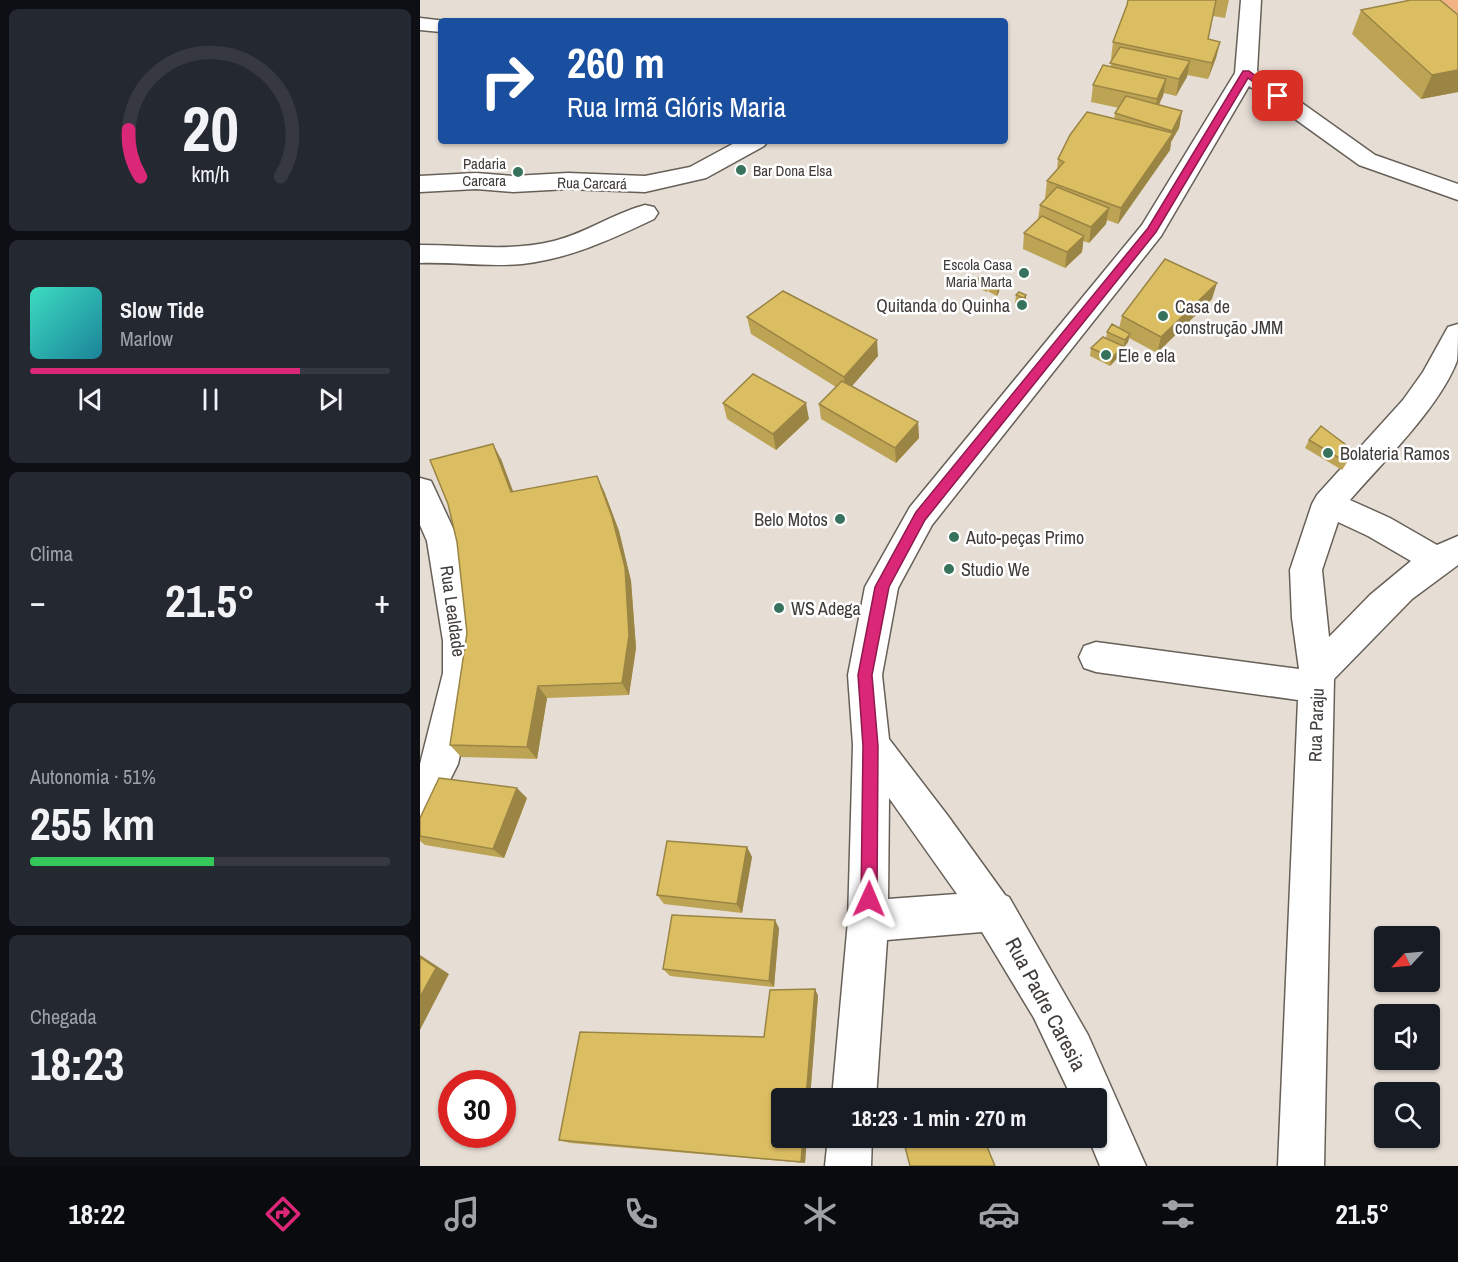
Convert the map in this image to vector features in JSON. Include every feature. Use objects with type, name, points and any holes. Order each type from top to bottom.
[{"type":"main road","points":[[1447,0],[1458,9]]},
{"type":"street","points":[[855,1088],[868,921],[871,746],[865,675],[882,587],[921,516],[1152,230],[1246,73],[1251,0]]},
{"type":"street","points":[[420,24],[438,26]]},
{"type":"street","points":[[1246,73],[1367,160],[1458,192]]},
{"type":"street","name":"Rua Carcará","points":[[420,184],[476,181],[513,184],[568,181],[645,184],[697,174],[751,144]]},
{"type":"street","points":[[420,254],[521,255],[538,253],[578,242],[645,213]]},
{"type":"street","name":"Rua Paraju","points":[[1301,1166],[1317,681],[1306,570],[1328,504],[1413,408],[1433,379],[1458,334]]},
{"type":"street","name":"Rua Lealdade","points":[[420,490],[443,541],[460,641],[460,673],[440,764],[420,801]]},
{"type":"street","points":[[1096,657],[1317,681],[1371,616],[1447,554],[1328,504]]},
{"type":"street","name":"Rua Padre Caresia","points":[[871,746],[995,911],[1039,984],[1089,1088]]},
{"type":"street","points":[[868,921],[995,911]]},
{"type":"street","points":[[1107,1129],[1123,1166]]},
{"type":"street","points":[[848,1166],[849,1148]]},
{"type":"building","points":[[1128,0],[1216,0],[1208,39],[1220,42],[1212,63],[1113,42]]},
{"type":"building","points":[[1411,0],[1440,0],[1458,15],[1458,70],[1432,75],[1361,10]]},
{"type":"building","points":[[1120,47],[1190,61],[1179,79],[1110,63]]},
{"type":"building","points":[[1103,65],[1166,79],[1157,99],[1093,85]]},
{"type":"building","points":[[1126,96],[1182,111],[1172,131],[1115,113]]},
{"type":"building","points":[[1087,112],[1173,133],[1121,208],[1047,181],[1064,162],[1058,159],[1070,135]]},
{"type":"building","points":[[1057,187],[1109,208],[1091,227],[1040,205]]},
{"type":"building","points":[[1042,216],[1084,236],[1067,252],[1024,233]]},
{"type":"building","name":"Casa de construção JMM","points":[[1165,259],[1217,283],[1161,337],[1122,316]]},
{"type":"building","points":[[980,276],[990,280],[988,283],[978,280]]},
{"type":"building","points":[[991,281],[1000,284],[997,287],[989,284]]},
{"type":"building","points":[[783,291],[877,340],[844,377],[747,317]]},
{"type":"building","points":[[1019,292],[1026,295],[1024,298],[1016,295]]},
{"type":"building","points":[[1112,324],[1130,334],[1125,340],[1107,332]]},
{"type":"building","points":[[1103,337],[1123,346],[1112,358],[1091,348]]},
{"type":"building","points":[[753,374],[806,403],[773,434],[723,403]]},
{"type":"building","points":[[842,381],[918,422],[895,448],[819,404]]},
{"type":"building","points":[[1321,426],[1354,451],[1346,462],[1309,440]]},
{"type":"building","points":[[493,444],[511,492],[597,476],[612,517],[625,567],[629,635],[622,683],[538,686],[527,747],[450,745],[467,633],[457,542],[448,504],[430,460]]},
{"type":"building","points":[[439,778],[517,788],[493,849],[420,836],[420,818]]},
{"type":"building","points":[[667,841],[747,847],[737,904],[657,895]]},
{"type":"building","points":[[672,915],[775,920],[769,981],[663,969]]},
{"type":"building","points":[[420,957],[436,968],[420,997]]},
{"type":"building","points":[[815,989],[807,1088],[771,1088],[771,1148],[802,1148],[801,1162],[559,1140],[580,1032],[764,1037],[770,990]]},
{"type":"building","points":[[905,1148],[988,1148],[995,1166],[910,1166]]},
{"type":"place","name":"Bar Dona Elsa","points":[[741,170]]},
{"type":"place","name":"Padaria Carcara","points":[[518,172]]},
{"type":"place","name":"Escola Casa Maria Marta","points":[[1024,273]]},
{"type":"place","name":"Quitanda do Quinha","points":[[1022,305]]},
{"type":"place","name":"Casa de construção JMM","points":[[1163,316]]},
{"type":"place","name":"Ele e ela","points":[[1106,355]]},
{"type":"place","name":"Bolateria Ramos","points":[[1328,453]]},
{"type":"place","name":"Belo Motos","points":[[840,519]]},
{"type":"place","name":"Auto-peças Primo","points":[[954,537]]},
{"type":"place","name":"Studio We","points":[[949,569]]},
{"type":"place","name":"WS Adega","points":[[779,608]]},
{"type":"route","points":[[869,899],[871,746],[865,675],[882,587],[921,516],[1152,230],[1208,141],[1246,73],[1278,96]]}]
